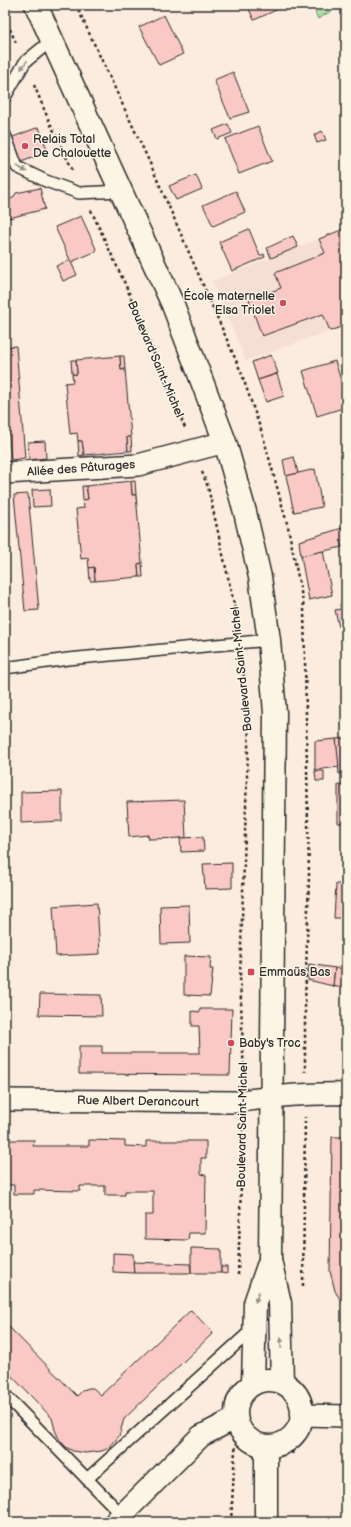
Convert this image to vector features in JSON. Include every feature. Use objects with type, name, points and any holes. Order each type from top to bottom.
[{"type":"main road","points":[[36,5],[173,304],[226,442],[245,512],[260,577],[269,640],[275,713],[276,762],[270,1260],[280,1303],[282,1382]]},
{"type":"main road","points":[[254,1384],[255,1303],[270,1260]]},
{"type":"main road","points":[[267,1380],[282,1382],[296,1394],[300,1401],[302,1415],[301,1423],[291,1437],[284,1442],[266,1446],[249,1439],[239,1425],[237,1404],[241,1396],[254,1384],[267,1380]]},
{"type":"main road","points":[[266,1446],[266,1522]]},
{"type":"street","name":"Allée des Pâturages","points":[[5,473],[138,465],[226,442]]},
{"type":"street","name":"Rue Albert Derancourt","points":[[5,1100],[244,1101],[271,1096],[305,1093],[346,1094]]},
{"type":"street","points":[[302,1415],[346,1416]]},
{"type":"street","points":[[118,1519],[201,1436],[239,1425]]},
{"type":"lane","points":[[5,97],[25,62],[52,40]]},
{"type":"lane","points":[[5,135],[17,167],[46,182],[83,193],[122,191]]},
{"type":"lane","points":[[5,668],[68,659],[269,640]]},
{"type":"lane","points":[[87,1479],[255,1326]]},
{"type":"lane","points":[[5,1395],[87,1479],[118,1519]]},
{"type":"path","name":"Boulevard Saint-Michel","points":[[5,18],[49,121],[126,286],[194,450],[208,487],[234,604],[249,720],[240,976],[244,1101],[237,1283]]},
{"type":"path","points":[[231,1522],[235,1450],[239,1425]]},
{"type":"shaded area","name":"École maternelle Elsa Triolet","points":[[346,228],[346,325],[246,361],[212,281]]},
{"type":"green space","points":[[312,5],[341,5],[318,19]]},
{"type":"building","points":[[247,5],[282,5],[283,7],[254,20]]},
{"type":"building","points":[[164,15],[183,54],[159,65],[139,27]]},
{"type":"building","points":[[233,72],[249,112],[230,118],[214,80]]},
{"type":"building","points":[[228,124],[232,133],[217,139],[213,130]]},
{"type":"building","points":[[258,126],[272,161],[239,174],[225,139]]},
{"type":"building","name":"Relais Total De Chalouette","points":[[39,127],[48,152],[5,168],[5,140]]},
{"type":"building","points":[[322,131],[326,140],[317,143],[314,135]]},
{"type":"building","points":[[196,175],[202,189],[176,200],[169,186]]},
{"type":"building","points":[[40,188],[45,209],[5,219],[5,200],[13,198],[16,193]]},
{"type":"building","points":[[236,191],[245,212],[213,226],[203,205]]},
{"type":"building","points":[[81,216],[97,251],[71,262],[55,227]]},
{"type":"building","points":[[346,228],[346,325],[330,331],[323,314],[262,336],[249,300],[281,288],[275,273],[325,253],[319,239]]},
{"type":"building","points":[[249,229],[260,256],[264,254],[265,257],[232,271],[219,242]]},
{"type":"building","points":[[293,236],[298,247],[271,258],[267,248]]},
{"type":"building","points":[[70,260],[77,275],[63,281],[56,266]]},
{"type":"building","points":[[16,346],[25,458],[11,460],[5,391],[5,347]]},
{"type":"building","points":[[271,355],[278,373],[258,380],[252,362]]},
{"type":"building","points":[[120,356],[121,370],[125,369],[131,437],[127,437],[128,451],[84,455],[82,441],[78,441],[77,433],[70,434],[65,383],[73,382],[72,374],[77,374],[76,360]]},
{"type":"building","points":[[120,356],[124,356],[125,369],[121,370]]},
{"type":"building","points":[[71,360],[76,360],[77,374],[72,374]]},
{"type":"building","points":[[335,361],[346,397],[346,407],[317,416],[303,371]]},
{"type":"building","points":[[277,374],[284,396],[266,402],[258,380]]},
{"type":"building","points":[[127,437],[131,437],[132,451],[128,451]]},
{"type":"building","points":[[45,441],[46,458],[29,460],[28,442]]},
{"type":"building","points":[[78,441],[82,441],[84,455],[79,456]]},
{"type":"building","points":[[294,457],[298,473],[286,476],[283,460]]},
{"type":"building","points":[[315,469],[322,507],[294,512],[286,476]]},
{"type":"building","points":[[131,481],[135,481],[136,495],[132,495]]},
{"type":"building","points":[[131,481],[132,495],[136,495],[142,563],[138,564],[139,577],[95,581],[94,567],[89,568],[88,558],[81,559],[76,509],[84,508],[83,500],[88,499],[86,486]]},
{"type":"building","points":[[82,486],[86,486],[88,499],[83,500]]},
{"type":"building","points":[[50,489],[51,506],[33,507],[32,490]]},
{"type":"building","points":[[28,494],[39,610],[25,611],[14,495]]},
{"type":"building","points":[[346,527],[346,540],[340,541],[342,547],[301,556],[299,541]]},
{"type":"building","points":[[323,551],[332,595],[309,600],[301,556]]},
{"type":"building","points":[[142,563],[143,577],[139,577],[138,564]]},
{"type":"building","points":[[94,567],[95,581],[90,581],[89,568]]},
{"type":"building","points":[[346,602],[346,625],[339,627],[335,610],[341,609],[340,604]]},
{"type":"building","points":[[346,640],[346,655],[342,641]]},
{"type":"building","points":[[346,738],[346,770],[339,774],[336,739]]},
{"type":"building","points":[[336,739],[339,767],[315,770],[315,741]]},
{"type":"building","points":[[315,771],[324,771],[324,781],[316,781]]},
{"type":"building","points":[[338,785],[346,786],[346,823],[338,823]]},
{"type":"building","points":[[62,791],[62,821],[21,823],[21,792]]},
{"type":"building","points":[[184,800],[186,838],[149,839],[148,835],[129,837],[127,802]]},
{"type":"building","points":[[203,837],[204,851],[181,852],[180,838]]},
{"type":"building","points":[[232,863],[232,888],[205,889],[203,864]]},
{"type":"building","points":[[336,884],[346,884],[346,918],[334,918]]},
{"type":"building","points":[[97,903],[100,954],[56,956],[53,906]]},
{"type":"building","points":[[189,905],[190,943],[161,944],[160,906]]},
{"type":"building","points":[[184,956],[211,957],[210,969],[213,969],[210,996],[184,995]]},
{"type":"building","points":[[309,964],[335,968],[333,986],[308,980]]},
{"type":"building","points":[[335,968],[346,969],[346,989],[333,986]]},
{"type":"building","points":[[40,994],[101,995],[102,1016],[39,1015]]},
{"type":"building","points":[[200,1009],[232,1009],[230,1075],[79,1074],[79,1046],[102,1046],[102,1053],[200,1053],[199,1026],[192,1026],[192,1011],[200,1012]]},
{"type":"building","points":[[332,1137],[346,1137],[346,1309],[335,1291],[330,1271]]},
{"type":"building","points":[[5,1140],[34,1140],[33,1146],[89,1146],[89,1140],[125,1141],[125,1146],[146,1147],[146,1141],[206,1141],[206,1158],[201,1158],[201,1174],[206,1175],[205,1233],[189,1233],[188,1240],[145,1239],[145,1215],[153,1215],[153,1191],[125,1191],[125,1195],[105,1195],[105,1186],[80,1186],[80,1191],[34,1190],[34,1194],[14,1194],[14,1185],[5,1185]]},
{"type":"building","points":[[191,1248],[221,1249],[221,1273],[191,1273]]},
{"type":"building","points":[[113,1253],[133,1254],[134,1273],[113,1272]]},
{"type":"building","points":[[133,1262],[190,1264],[191,1273],[134,1273]]},
{"type":"building","points":[[221,1267],[227,1267],[227,1274],[221,1273]]},
{"type":"building","points":[[191,1310],[213,1333],[124,1419],[119,1436],[110,1447],[102,1451],[85,1453],[73,1451],[66,1447],[59,1439],[52,1418],[5,1369],[5,1323],[77,1396],[83,1390],[89,1388],[93,1388],[101,1395]]},
{"type":"place","name":"Relais Total De Chalouette","points":[[25,146]]},
{"type":"place","name":"École maternelle Elsa Triolet","points":[[283,303]]},
{"type":"place","name":"Emmaüs Bas","points":[[251,972]]},
{"type":"place","name":"Baby's Troc","points":[[231,1043]]}]
